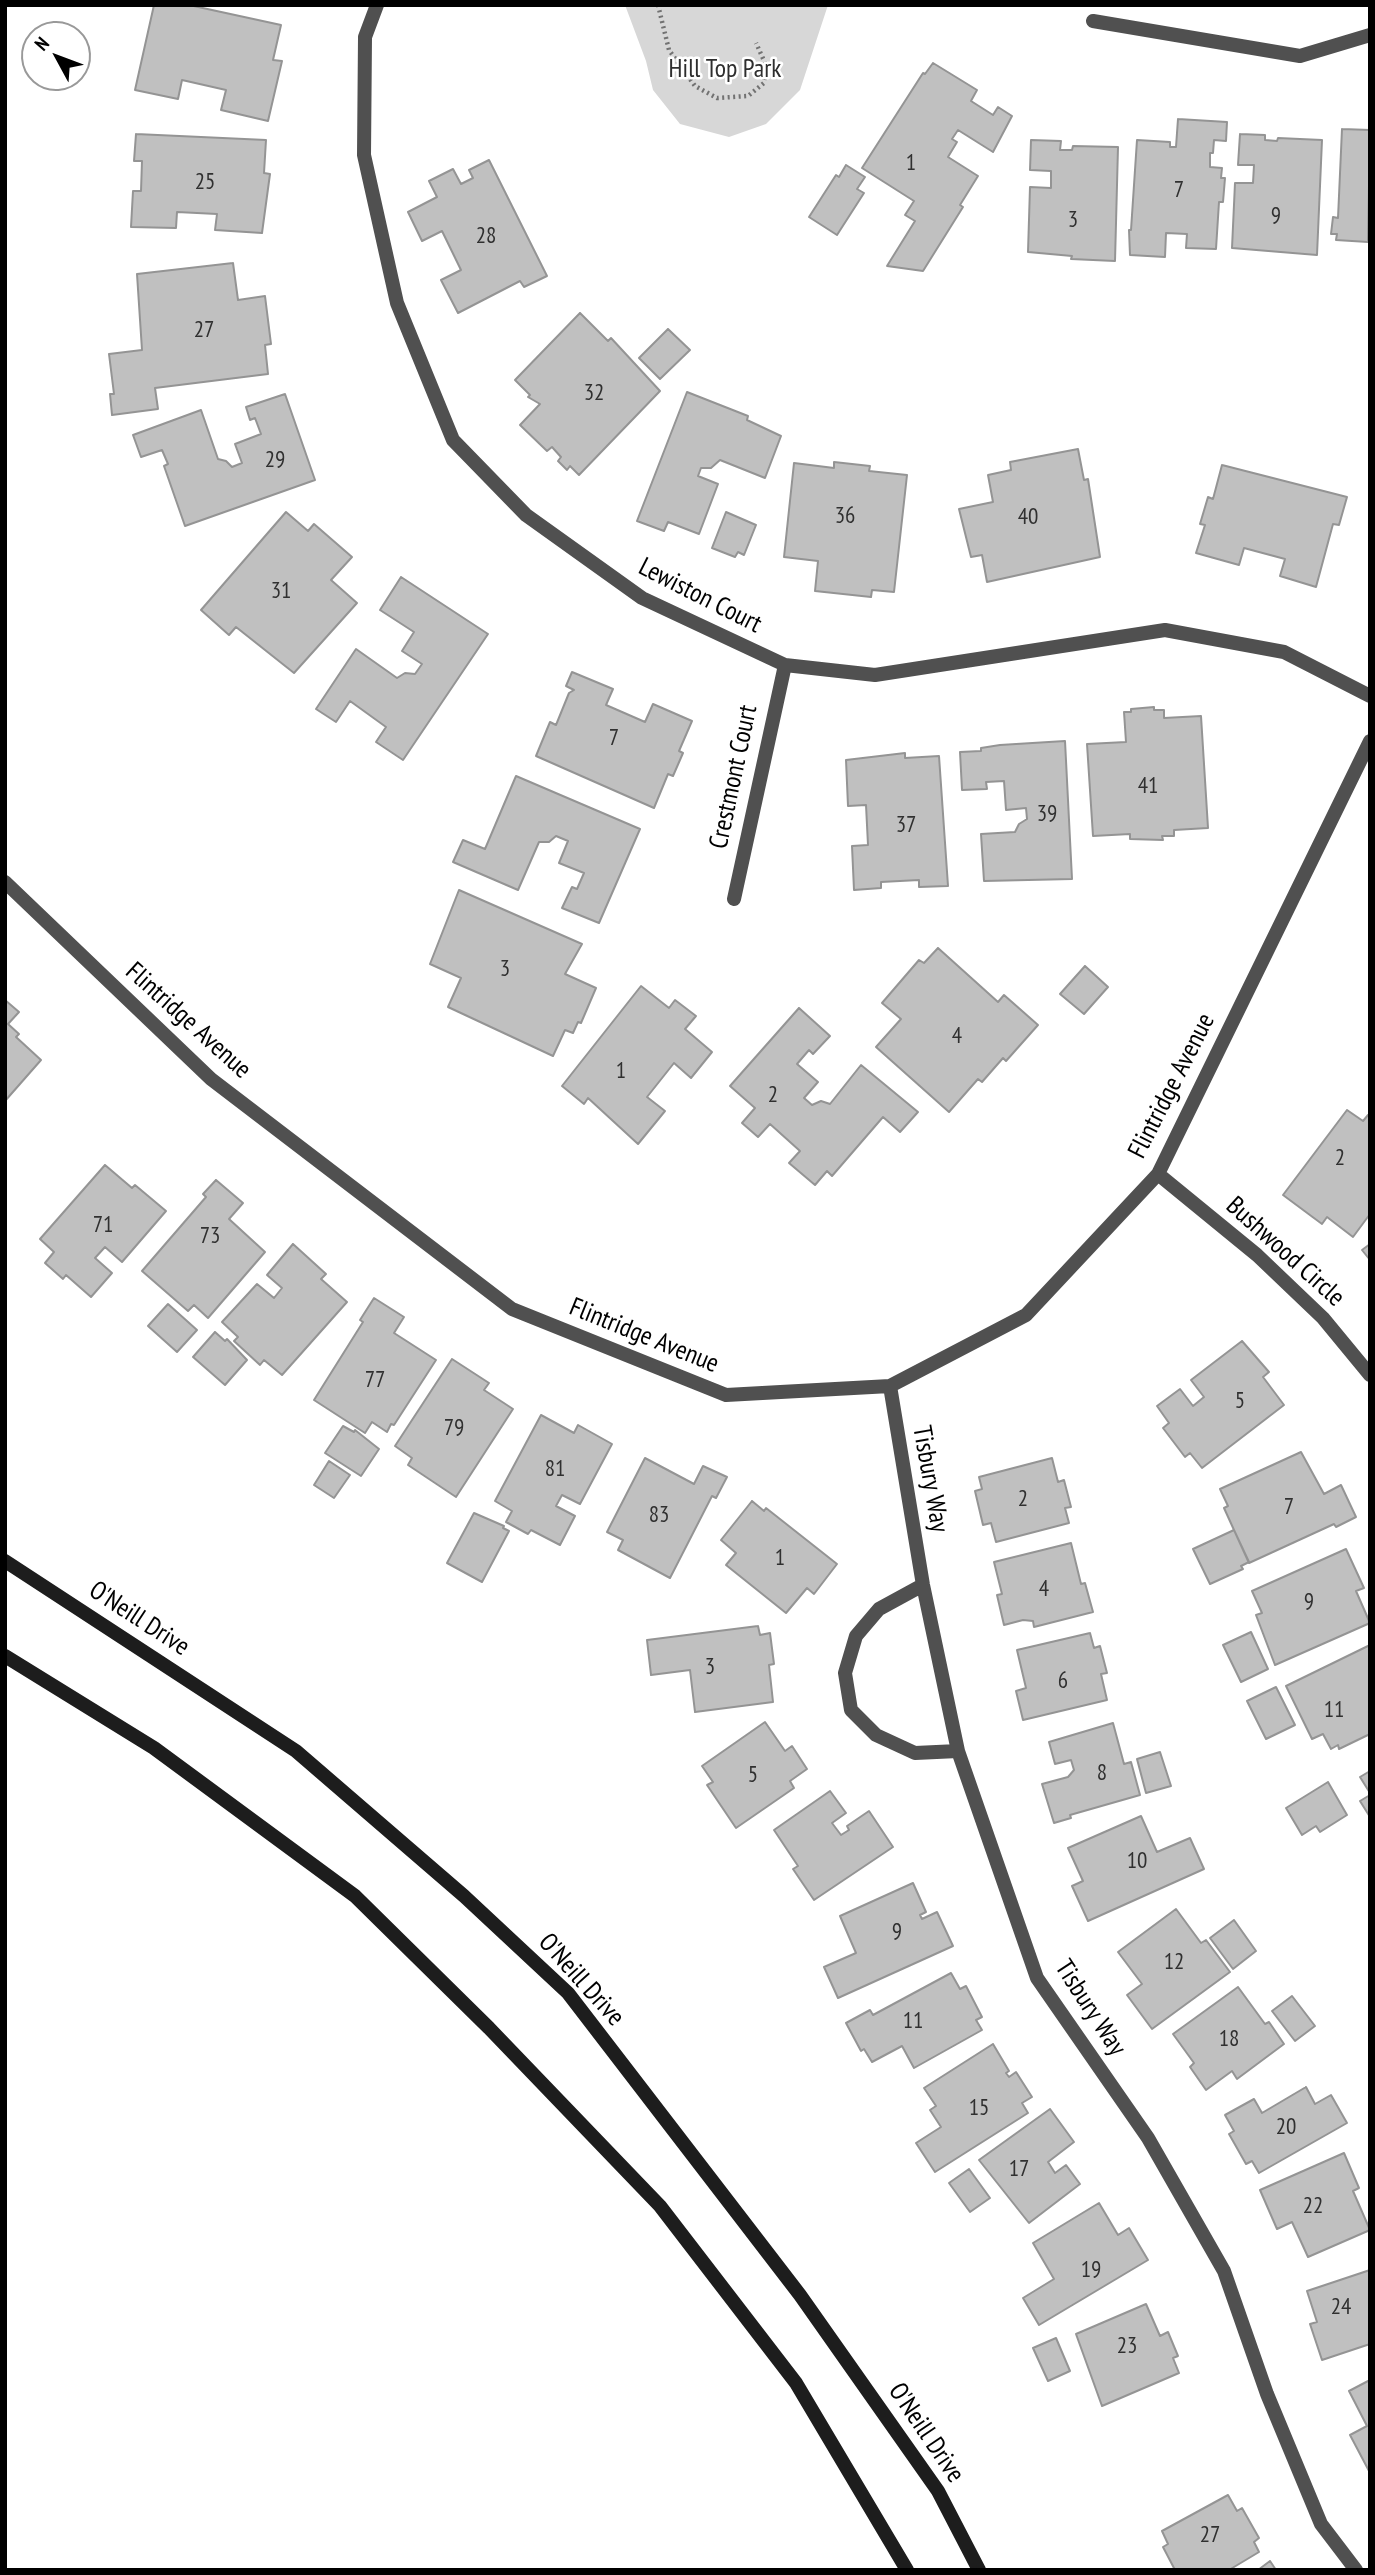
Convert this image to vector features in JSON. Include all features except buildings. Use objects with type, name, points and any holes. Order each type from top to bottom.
[{"type":"main road","name":"O'Neill Drive","points":[[5,1562],[296,1751],[464,1896],[568,1993],[800,2295],[938,2491],[979,2570]]},
{"type":"main road","points":[[5,1656],[153,1748],[355,1896],[489,2028],[668,2217],[796,2383],[907,2570]]},
{"type":"street","name":"Lewiston Court","points":[[377,5],[365,37],[364,155],[397,303],[453,440],[526,515],[642,598],[785,665],[875,675],[1164,630],[1284,652],[1370,696]]},
{"type":"street","points":[[1093,21],[1300,56],[1370,35]]},
{"type":"street","name":"Crestmont Court","points":[[734,899],[785,665]]},
{"type":"street","name":"Flintridge Avenue","points":[[5,882],[211,1079],[512,1309],[726,1395],[890,1386],[1026,1315],[1158,1174],[1370,741]]},
{"type":"street","name":"Bushwood Circle","points":[[1158,1174],[1257,1255],[1323,1318],[1370,1375]]},
{"type":"street","name":"Tisbury Way","points":[[890,1386],[923,1585],[958,1751],[1037,1978],[1148,2138],[1224,2271],[1267,2394],[1321,2524],[1356,2570]]},
{"type":"street","points":[[923,1585],[879,1609],[856,1636],[845,1673],[850,1710],[876,1735],[915,1753],[958,1751]]},
{"type":"path","points":[[658,5],[669,50],[695,86],[717,98],[748,96],[764,83],[766,65],[756,43]]},
{"type":"green space","name":"Hill Top Park","points":[[625,5],[828,5],[800,90],[766,124],[729,137],[680,124],[653,90],[646,61]]}]
